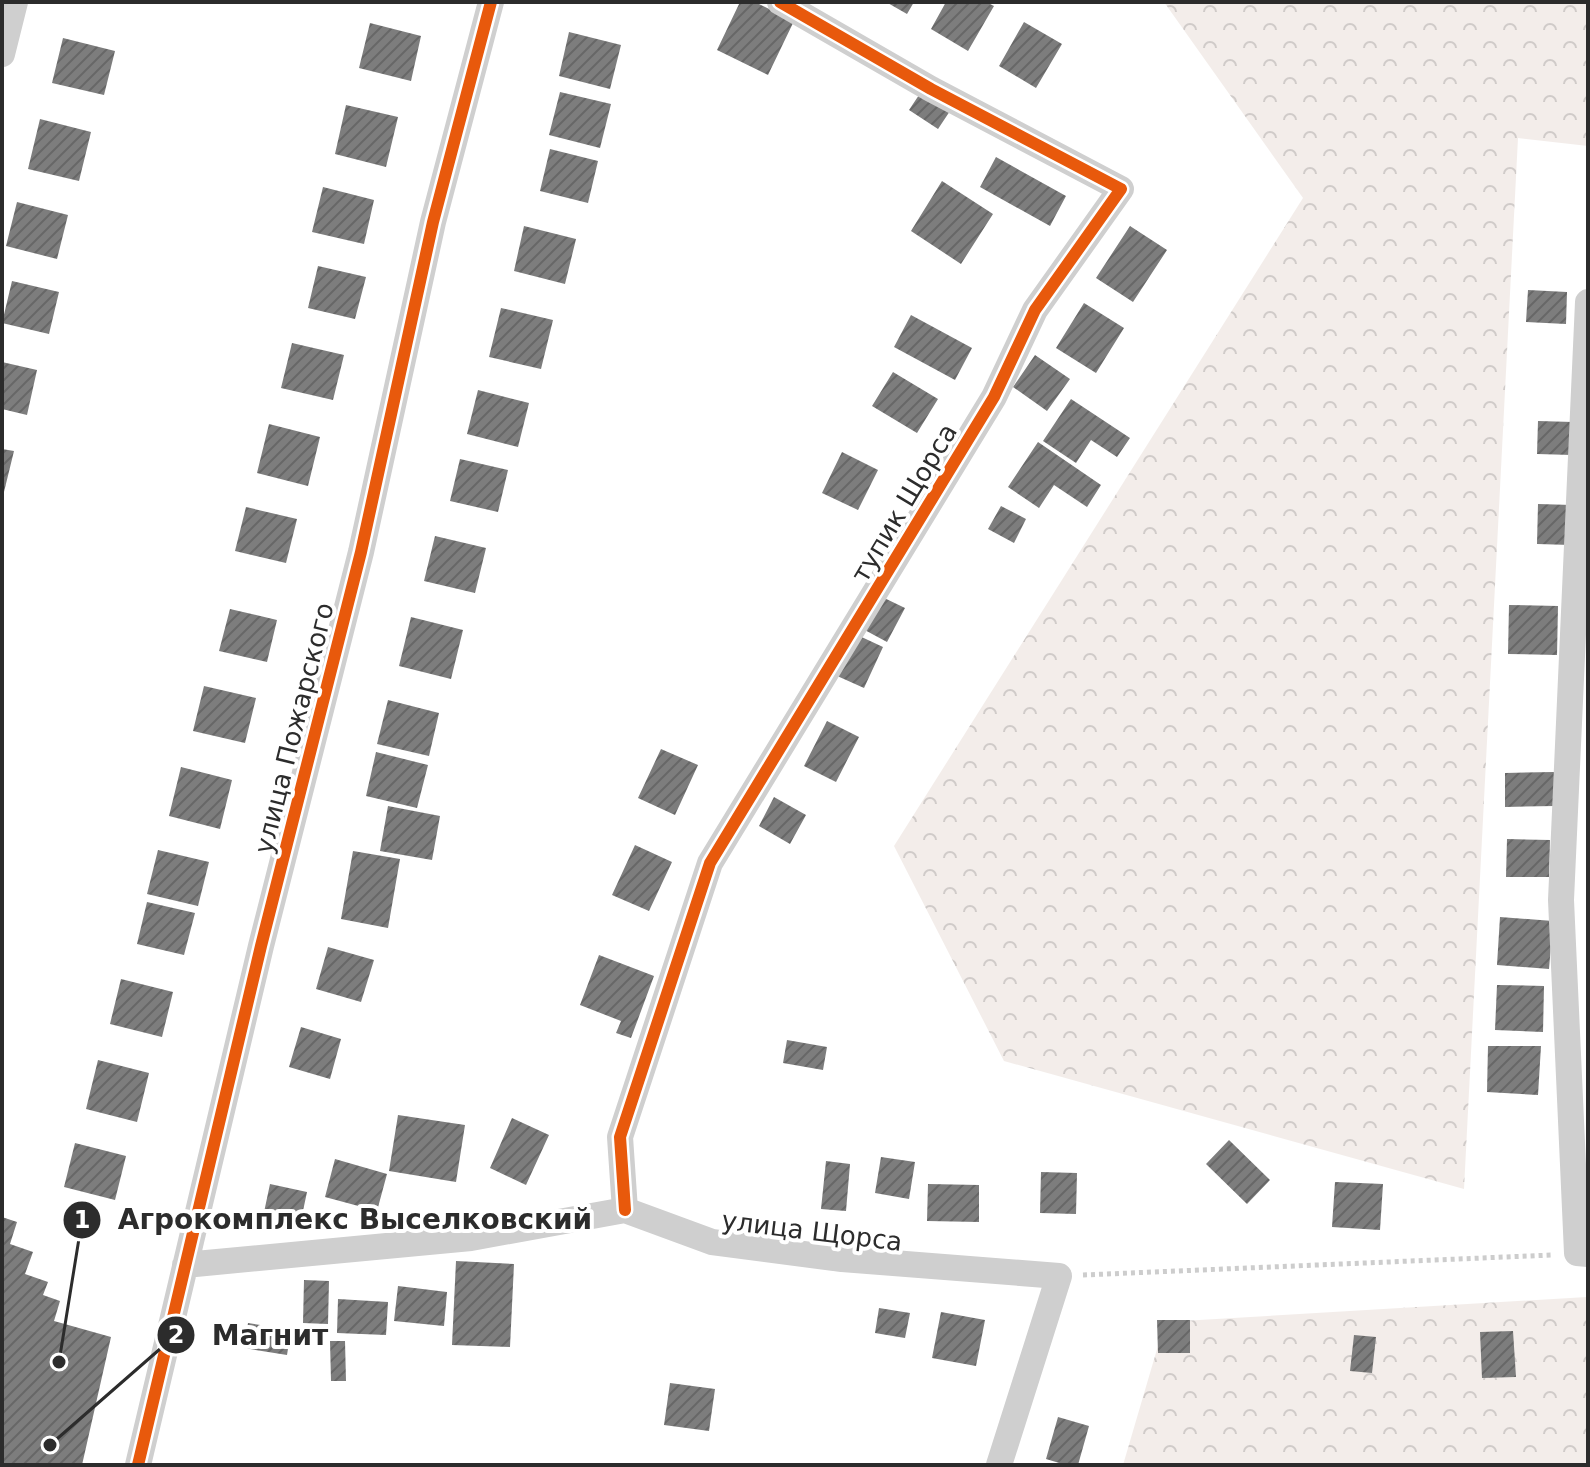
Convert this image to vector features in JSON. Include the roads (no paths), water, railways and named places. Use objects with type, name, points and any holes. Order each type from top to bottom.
[{"type":"street","points":[[2,54],[15,2]]},
{"type":"street","name":"улица Пожарского","points":[[138,1465],[261,946],[361,552],[433,222],[491,2]]},
{"type":"street","name":"тупик Щорса","points":[[625,1210],[620,1137],[710,863],[994,397],[1035,310],[1121,189],[931,89],[780,2]]},
{"type":"street","points":[[1583,1254],[1561,900],[1588,302]]},
{"type":"street","points":[[185,1265],[471,1238],[625,1210]]},
{"type":"street","name":"улица Щорса","points":[[625,1210],[712,1242],[842,1259],[1059,1276],[999,1465]]},
{"type":"place","name":"Агрокомплекс Выселковский","points":[[59,1362]]},
{"type":"place","name":"Магнит","points":[[50,1445]]}]
